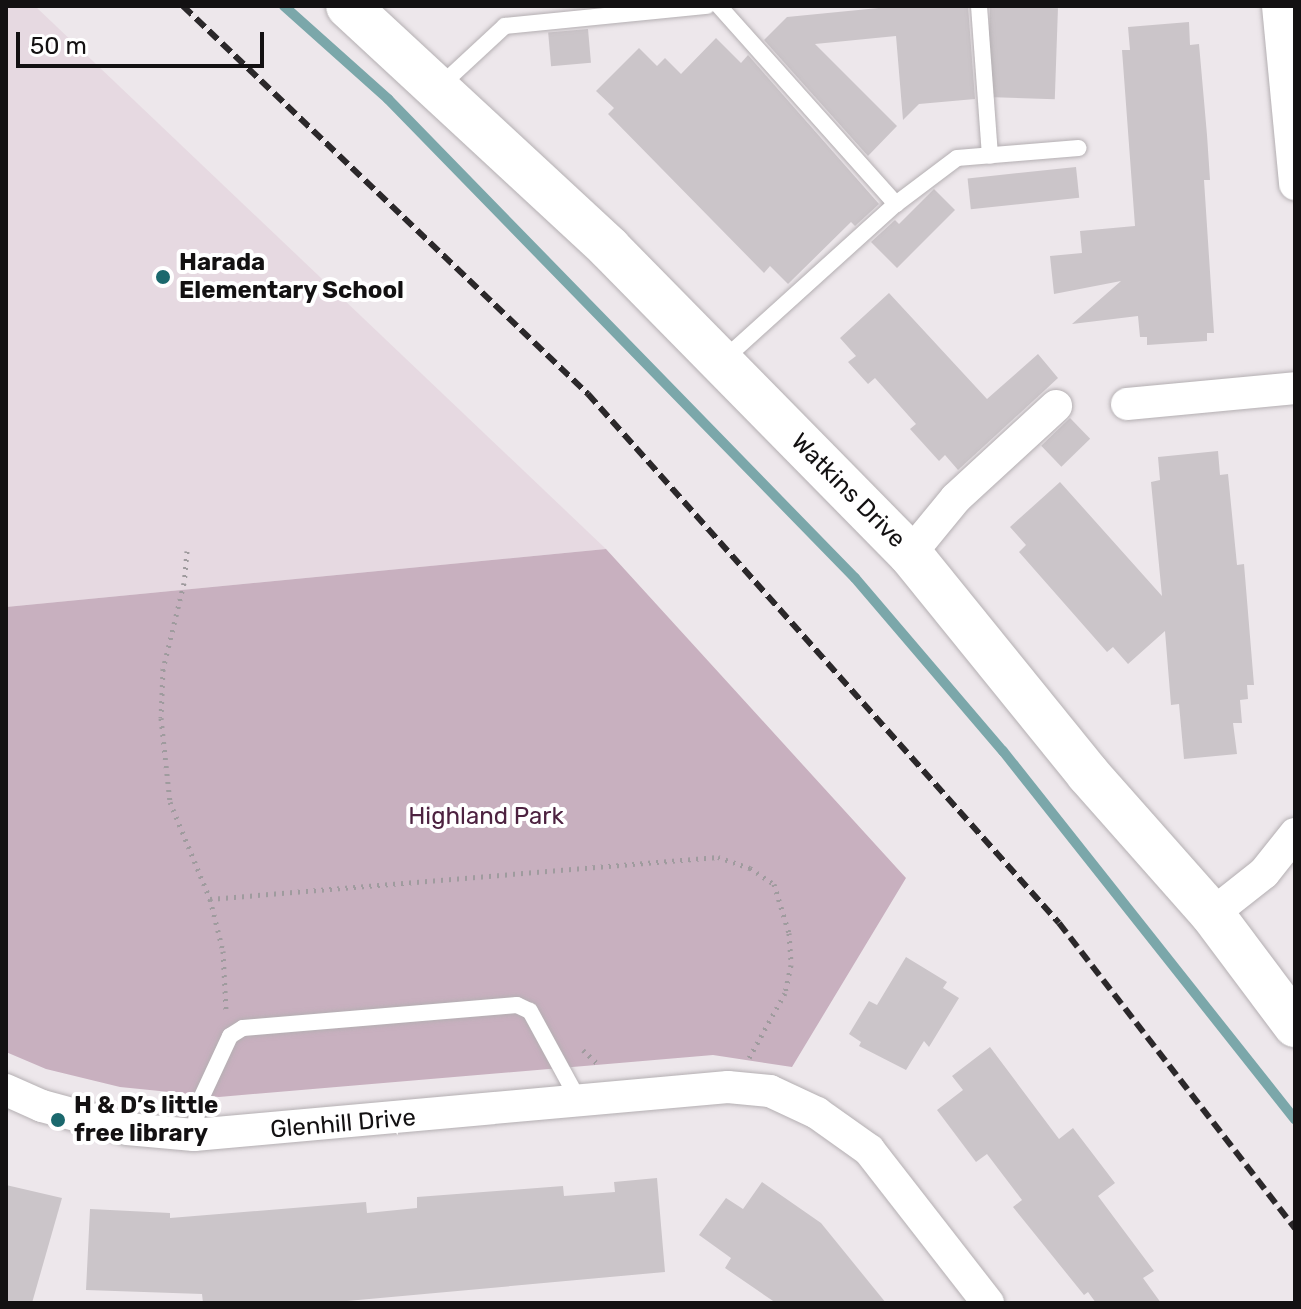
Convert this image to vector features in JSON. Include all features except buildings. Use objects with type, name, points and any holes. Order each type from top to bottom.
[{"type":"street","name":"Watkins Drive","points":[[348,6],[609,248],[910,554],[1088,774],[1212,914],[1295,1025]]},
{"type":"street","points":[[1278,6],[1290,84],[1295,184]]},
{"type":"street","points":[[1127,404],[1295,388]]},
{"type":"street","points":[[910,554],[956,498],[1056,406]]},
{"type":"street","points":[[1212,914],[1264,873],[1295,834]]},
{"type":"street","name":"Glenhill Drive","points":[[6,1090],[42,1106],[127,1129],[194,1135],[728,1087],[770,1091],[817,1113],[869,1150],[988,1303]]},
{"type":"lane","points":[[437,89],[505,26],[707,6]]},
{"type":"lane","points":[[719,6],[896,204]]},
{"type":"lane","points":[[979,6],[990,156]]},
{"type":"lane","points":[[721,362],[896,204],[957,158],[1079,148]]},
{"type":"lane","points":[[194,1135],[198,1105],[230,1036],[243,1028],[517,1005],[530,1011],[579,1101]]},
{"type":"path","points":[[187,551],[163,669],[161,718],[170,802],[210,899],[224,965],[228,1008],[221,1015]]},
{"type":"path","points":[[210,899],[718,857],[750,868],[774,884],[789,933],[791,965],[785,993],[746,1062]]},
{"type":"shaded area","name":"Harada Elementary School","points":[[6,6],[35,6],[606,549],[6,607]]},
{"type":"green space","name":"Highland Park","points":[[606,549],[906,878],[792,1067],[713,1055],[219,1097],[120,1087],[46,1069],[6,1052],[6,607]]},
{"type":"waterway","points":[[284,6],[388,99],[855,578],[1003,751],[1295,1119]]},
{"type":"railway","points":[[183,6],[588,394],[1059,923],[1295,1228]]},
{"type":"place","name":"Harada Elementary School","points":[[163,277]]},
{"type":"place","name":"H & D’s little free library","points":[[58,1120]]}]
